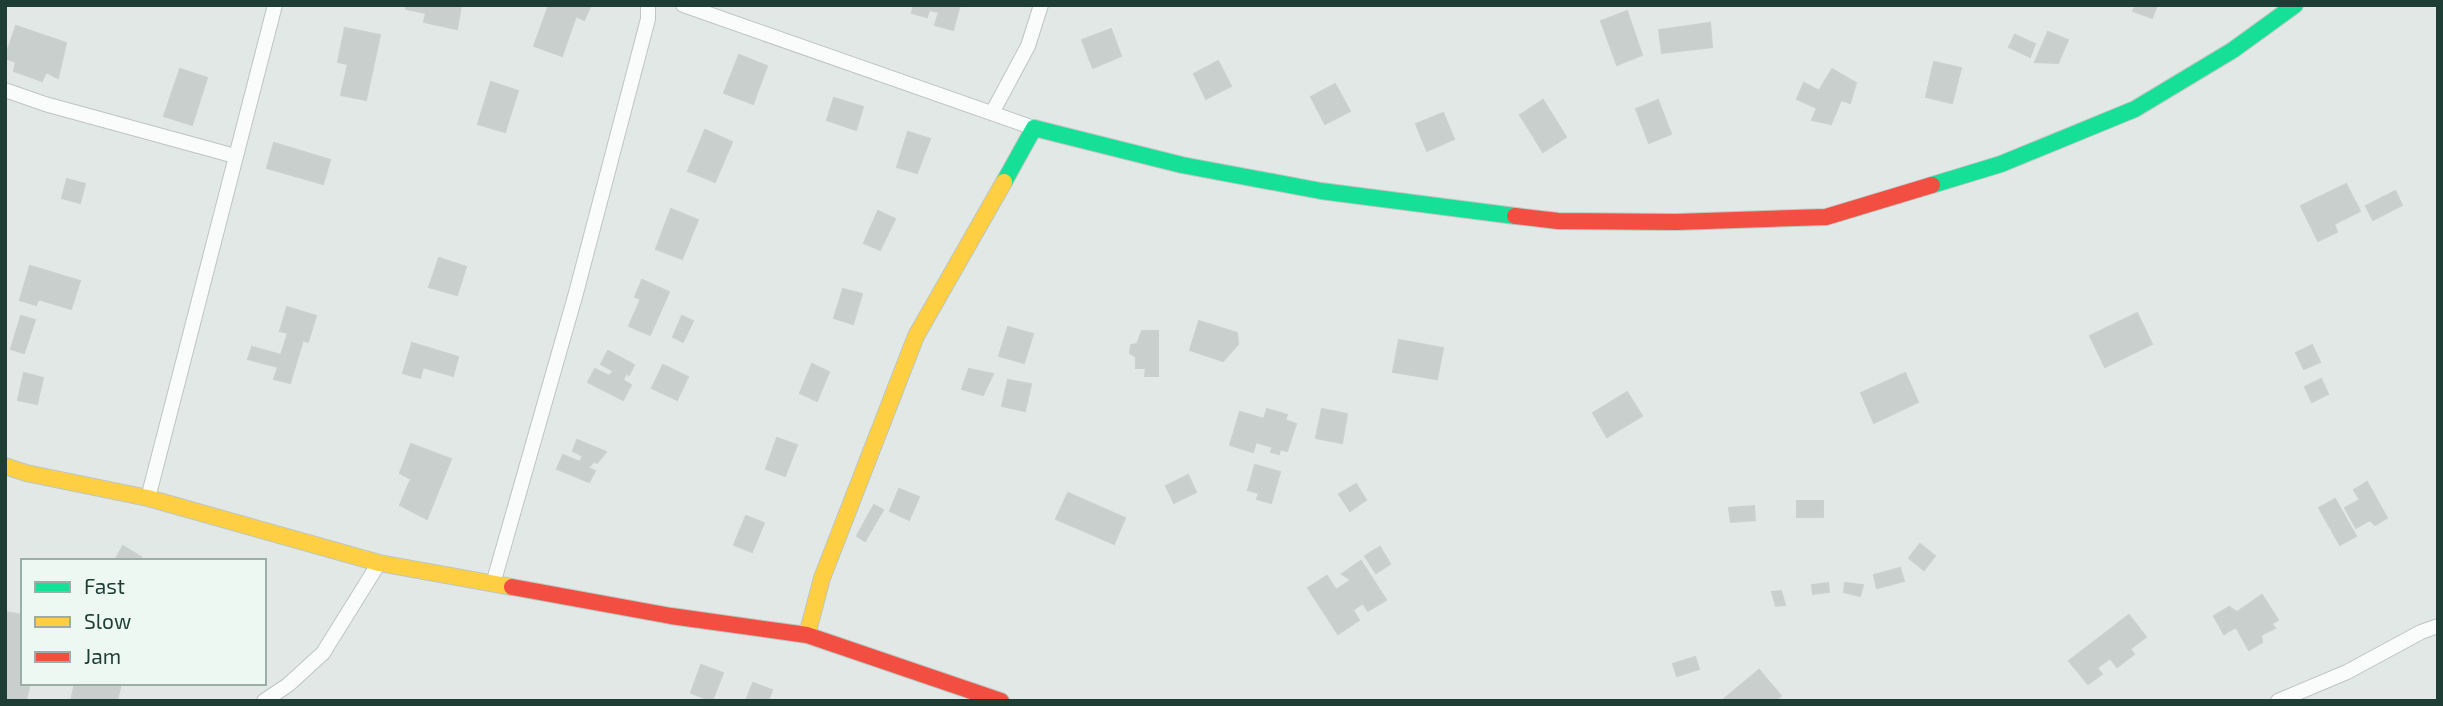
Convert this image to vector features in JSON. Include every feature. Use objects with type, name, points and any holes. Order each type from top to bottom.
[{"type":"street","points":[[148,498],[275,5]]},
{"type":"street","points":[[494,584],[576,293],[648,19],[648,5]]},
{"type":"street","points":[[683,5],[1034,128],[1182,165],[1321,191],[1558,221],[1676,222],[1826,217],[2001,164],[2135,109],[2233,50],[2294,5]]},
{"type":"street","points":[[992,113],[1028,46],[1041,5]]},
{"type":"street","points":[[5,90],[235,156]]},
{"type":"street","points":[[807,635],[822,578],[916,336],[1034,128]]},
{"type":"street","points":[[5,466],[26,473],[148,498],[379,563],[671,615],[807,635],[1001,701]]},
{"type":"street","points":[[264,701],[288,685],[323,653],[379,563]]},
{"type":"street","points":[[2277,701],[2347,672],[2421,632],[2438,626]]},
{"type":"building","points":[[407,5],[461,6],[457,29],[424,22],[426,13],[406,9]]},
{"type":"building","points":[[549,5],[591,5],[584,20],[576,16],[562,56],[534,46]]},
{"type":"building","points":[[914,5],[960,5],[953,30],[935,25],[939,12],[929,10],[927,17],[912,13]]},
{"type":"building","points":[[2136,5],[2157,5],[2152,18],[2133,11]]},
{"type":"building","points":[[1627,11],[1642,55],[1617,65],[1601,21]]},
{"type":"building","points":[[1710,23],[1712,47],[1662,53],[1659,30]]},
{"type":"building","points":[[16,26],[66,43],[58,78],[46,72],[42,81],[14,71],[16,62],[5,58]]},
{"type":"building","points":[[345,28],[380,35],[366,100],[341,95],[348,64],[338,62]]},
{"type":"building","points":[[1111,29],[1121,56],[1093,68],[1082,40]]},
{"type":"building","points":[[2048,32],[2068,40],[2058,63],[2035,62]]},
{"type":"building","points":[[2015,35],[2035,44],[2030,57],[2009,47]]},
{"type":"building","points":[[739,55],[767,66],[753,104],[724,93]]},
{"type":"building","points":[[1218,61],[1231,86],[1206,99],[1194,74]]},
{"type":"building","points":[[1934,62],[1961,68],[1952,103],[1926,97]]},
{"type":"building","points":[[180,69],[207,78],[192,125],[164,116]]},
{"type":"building","points":[[1832,69],[1856,83],[1850,103],[1841,100],[1831,124],[1812,120],[1817,108],[1797,99],[1804,83],[1819,91]]},
{"type":"building","points":[[491,82],[518,91],[505,132],[478,124]]},
{"type":"building","points":[[1335,84],[1350,111],[1325,124],[1311,97]]},
{"type":"building","points":[[834,98],[863,107],[856,130],[827,120]]},
{"type":"building","points":[[1543,100],[1566,137],[1543,152],[1520,115]]},
{"type":"building","points":[[1658,100],[1671,134],[1649,143],[1636,109]]},
{"type":"building","points":[[1443,113],[1454,139],[1427,151],[1416,124]]},
{"type":"building","points":[[705,130],[732,142],[715,182],[688,171]]},
{"type":"building","points":[[908,132],[930,139],[917,173],[897,167]]},
{"type":"building","points":[[274,143],[330,160],[323,184],[267,168]]},
{"type":"building","points":[[67,179],[85,184],[80,203],[62,198]]},
{"type":"building","points":[[2346,184],[2360,211],[2334,224],[2337,232],[2318,241],[2301,206]]},
{"type":"building","points":[[2395,191],[2402,205],[2373,220],[2366,206]]},
{"type":"building","points":[[671,209],[698,220],[682,259],[656,249]]},
{"type":"building","points":[[878,211],[895,219],[880,250],[864,243]]},
{"type":"building","points":[[439,258],[466,267],[457,295],[429,287]]},
{"type":"building","points":[[30,266],[80,281],[71,309],[38,299],[36,305],[20,300]]},
{"type":"building","points":[[642,280],[669,292],[650,335],[629,326],[641,299],[635,297]]},
{"type":"building","points":[[843,289],[862,294],[853,324],[834,318]]},
{"type":"building","points":[[287,307],[316,316],[308,342],[303,340],[290,383],[274,379],[278,367],[248,359],[252,347],[281,355],[288,333],[280,331]]},
{"type":"building","points":[[2137,313],[2152,344],[2105,367],[2090,336]]},
{"type":"building","points":[[21,316],[35,320],[24,353],[11,349]]},
{"type":"building","points":[[682,316],[693,321],[683,342],[673,337]]},
{"type":"building","points":[[1199,321],[1237,333],[1238,344],[1223,361],[1190,350]]},
{"type":"building","points":[[1008,327],[1033,334],[1024,363],[999,356]]},
{"type":"building","points":[[1142,331],[1158,331],[1158,376],[1145,376],[1146,368],[1136,368],[1136,357],[1130,353],[1131,345],[1137,344]]},
{"type":"building","points":[[1399,340],[1443,348],[1437,379],[1393,372]]},
{"type":"building","points":[[412,343],[458,357],[453,376],[423,367],[420,378],[403,373]]},
{"type":"building","points":[[2312,345],[2320,362],[2304,369],[2296,353]]},
{"type":"building","points":[[608,351],[634,365],[623,380],[631,385],[623,400],[588,382],[595,369],[609,376],[614,371],[601,364]]},
{"type":"building","points":[[812,364],[829,372],[817,401],[800,393]]},
{"type":"building","points":[[663,365],[688,377],[677,400],[652,388]]},
{"type":"building","points":[[969,369],[993,374],[983,395],[962,389]]},
{"type":"building","points":[[24,373],[43,378],[37,404],[18,400]]},
{"type":"building","points":[[1905,373],[1918,402],[1874,423],[1861,393]]},
{"type":"building","points":[[2321,379],[2328,394],[2312,402],[2305,387]]},
{"type":"building","points":[[1008,380],[1031,384],[1025,411],[1002,406]]},
{"type":"building","points":[[1627,392],[1642,416],[1607,437],[1593,413]]},
{"type":"building","points":[[1267,409],[1287,415],[1285,420],[1296,424],[1287,451],[1280,449],[1279,454],[1271,452],[1273,447],[1256,442],[1253,452],[1230,445],[1240,412],[1264,419]]},
{"type":"building","points":[[1322,409],[1347,414],[1342,443],[1316,438]]},
{"type":"building","points":[[777,438],[797,445],[785,476],[766,469]]},
{"type":"building","points":[[577,440],[606,452],[597,463],[594,461],[588,468],[595,471],[589,482],[557,469],[563,455],[580,462],[583,456],[573,451]]},
{"type":"building","points":[[411,444],[451,459],[427,519],[400,505],[411,479],[400,473]]},
{"type":"building","points":[[1255,465],[1280,472],[1271,503],[1257,499],[1259,493],[1248,490]]},
{"type":"building","points":[[1188,475],[1196,492],[1174,503],[1166,486]]},
{"type":"building","points":[[2367,482],[2387,518],[2375,525],[2370,520],[2356,528],[2345,508],[2360,500],[2354,490]]},
{"type":"building","points":[[1356,484],[1366,500],[1350,511],[1339,494]]},
{"type":"building","points":[[899,489],[919,497],[909,520],[890,511]]},
{"type":"building","points":[[1068,493],[1125,518],[1114,544],[1056,519]]},
{"type":"building","points":[[2335,499],[2356,536],[2340,545],[2319,508]]},
{"type":"building","points":[[1797,501],[1823,501],[1823,517],[1797,517]]},
{"type":"building","points":[[874,505],[883,510],[865,541],[857,536]]},
{"type":"building","points":[[1754,506],[1755,520],[1731,522],[1729,508]]},
{"type":"building","points":[[746,516],[764,523],[752,552],[734,545]]},
{"type":"building","points":[[1920,544],[1935,556],[1924,570],[1909,558]]},
{"type":"building","points":[[123,546],[141,557],[140,559],[116,559]]},
{"type":"building","points":[[1380,547],[1390,564],[1376,573],[1365,556]]},
{"type":"building","points":[[1361,561],[1386,600],[1368,611],[1363,603],[1353,610],[1359,620],[1338,634],[1308,588],[1327,576],[1336,590],[1351,580],[1342,574]]},
{"type":"building","points":[[1900,568],[1904,581],[1877,588],[1874,575]]},
{"type":"building","points":[[1828,583],[1829,592],[1813,594],[1812,585]]},
{"type":"building","points":[[1845,583],[1863,585],[1860,596],[1844,592]]},
{"type":"building","points":[[1781,591],[1785,605],[1776,606],[1772,592]]},
{"type":"building","points":[[2262,595],[2278,620],[2271,624],[2275,628],[2261,635],[2262,642],[2249,650],[2236,627],[2224,634],[2214,616],[2229,607],[2237,612]]},
{"type":"building","points":[[5,612],[21,615],[21,685],[30,685],[26,701],[5,701]]},
{"type":"building","points":[[2129,615],[2146,637],[2130,649],[2134,654],[2117,667],[2110,658],[2097,668],[2102,674],[2088,684],[2069,661]]},
{"type":"building","points":[[1695,657],[1699,669],[1677,676],[1673,664]]},
{"type":"building","points":[[701,665],[723,673],[712,701],[691,693]]},
{"type":"building","points":[[1759,670],[1781,696],[1775,701],[1724,699]]},
{"type":"building","points":[[753,683],[772,690],[768,701],[746,701]]},
{"type":"building","points":[[75,685],[121,685],[117,701],[71,701]]},
{"type":"traffic: fast","points":[[1932,185],[2001,164],[2135,109],[2233,50],[2295,5]]},
{"type":"traffic: fast","points":[[1004,182],[1034,128],[1182,165],[1321,191],[1515,216]]},
{"type":"traffic: slow","points":[[807,635],[822,578],[916,336],[1004,182]]},
{"type":"traffic: slow","points":[[5,466],[26,473],[148,498],[379,563],[512,587]]},
{"type":"traffic: jam","points":[[1515,216],[1558,221],[1676,222],[1826,217],[1932,185]]},
{"type":"traffic: jam","points":[[512,587],[671,616],[807,635],[1001,701]]}]
